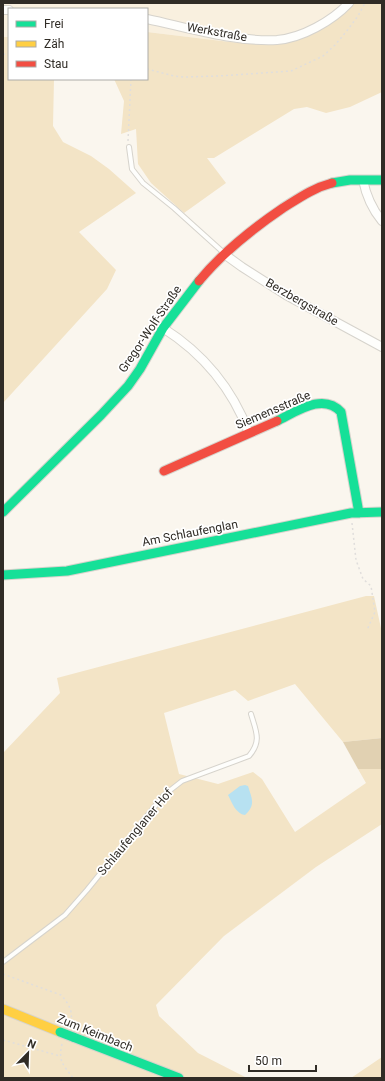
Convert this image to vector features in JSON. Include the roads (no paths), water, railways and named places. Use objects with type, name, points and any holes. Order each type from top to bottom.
[{"type":"street","name":"Werkstraße","points":[[148,19],[236,38],[278,40],[304,33],[327,22],[349,3]]},
{"type":"street","points":[[363,180],[368,198],[382,221]]},
{"type":"street","name":"Gregor-Wolf-Straße","points":[[3,512],[95,423],[119,396],[137,373],[163,328],[190,292],[208,269],[238,240],[268,217],[320,186],[342,181],[382,180]]},
{"type":"street","name":"Berzbergstraße","points":[[224,254],[286,295],[382,347]]},
{"type":"street","points":[[163,328],[174,335],[212,368],[232,397],[244,419],[249,433]]},
{"type":"street","name":"Siemensstraße","points":[[164,471],[316,403],[325,402],[337,407],[341,412],[355,513]]},
{"type":"street","name":"Am Schlaufenglan","points":[[3,575],[67,571],[355,513],[382,512]]},
{"type":"street","name":"Zum Keimbach","points":[[3,1009],[66,1035],[179,1078]]},
{"type":"lane","points":[[129,147],[132,169],[143,183],[174,208],[224,254]]},
{"type":"lane","name":"Schlaufenglaner Hof","points":[[3,962],[65,915],[87,890],[152,808],[172,787],[182,781],[249,756],[255,749],[258,739],[251,714]]},
{"type":"water","points":[[240,786],[248,786],[252,805],[245,815],[239,813],[228,795]]}]
